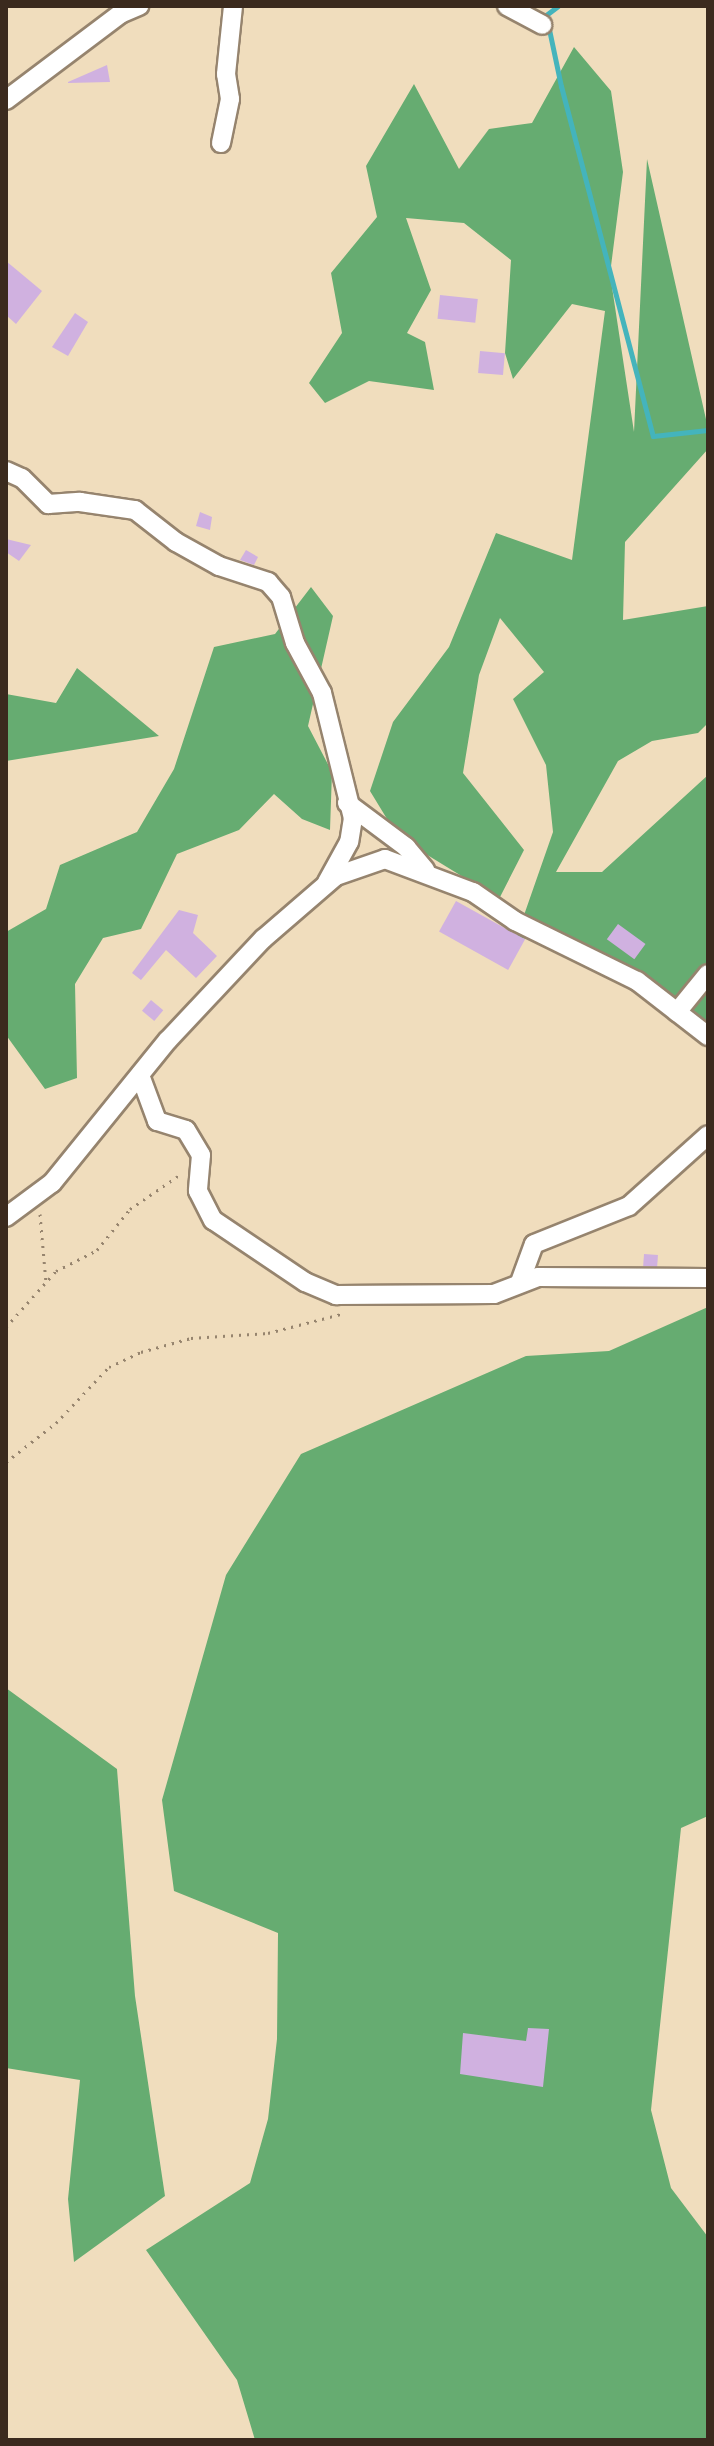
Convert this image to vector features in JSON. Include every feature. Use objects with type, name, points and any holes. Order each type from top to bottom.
[{"type":"street","points":[[6,100],[120,14],[139,6]]},
{"type":"street","points":[[221,143],[230,99],[226,74],[233,6]]},
{"type":"street","points":[[507,6],[542,25]]},
{"type":"street","points":[[6,471],[22,478],[48,504],[80,502],[135,510],[194,553],[268,582],[289,610],[295,643],[322,693],[345,802],[353,818],[349,842],[325,885]]},
{"type":"street","points":[[345,802],[406,847],[425,870]]},
{"type":"street","points":[[6,1217],[39,1194],[140,1075],[263,939],[336,876],[385,859],[425,870],[637,981],[708,1036]]},
{"type":"street","points":[[677,1012],[708,974]]},
{"type":"street","points":[[140,1075],[157,1121],[186,1130],[201,1155],[198,1191],[213,1220],[336,1295],[494,1294],[538,1277],[708,1278]]},
{"type":"street","points":[[520,1282],[534,1244],[629,1206],[708,1135]]},
{"type":"path","points":[[6,1327],[56,1271],[97,1250],[130,1209],[161,1193],[201,1155]]},
{"type":"path","points":[[39,1194],[46,1282]]},
{"type":"path","points":[[6,1462],[56,1423],[109,1367],[141,1352],[191,1338],[268,1333],[357,1310]]},
{"type":"green space","points":[[574,47],[611,91],[623,172],[610,274],[634,432],[647,159],[708,428],[708,449],[625,542],[623,620],[708,606],[708,723],[698,733],[652,741],[618,761],[556,872],[602,872],[708,775],[708,1026],[579,941],[516,938],[553,832],[546,765],[513,699],[544,672],[500,618],[479,675],[463,773],[524,850],[499,899],[398,837],[370,791],[393,722],[449,647],[496,533],[572,560],[605,311],[572,304],[513,379],[505,353],[511,260],[464,223],[406,218],[431,290],[407,333],[425,342],[434,390],[369,381],[325,403],[309,383],[342,333],[331,273],[377,217],[366,166],[414,84],[459,169],[489,129],[532,123]]},
{"type":"green space","points":[[311,587],[333,616],[308,726],[332,772],[330,830],[302,819],[274,794],[239,830],[177,854],[141,929],[103,938],[75,984],[77,1078],[45,1089],[6,1035],[6,932],[46,909],[60,865],[137,832],[174,769],[214,647],[275,634]]},
{"type":"green space","points":[[77,668],[159,736],[6,761],[6,694],[56,703]]},
{"type":"green space","points":[[708,1307],[708,1816],[681,1828],[651,2110],[671,2188],[708,2237],[708,2440],[255,2440],[237,2380],[146,2250],[250,2183],[268,2119],[277,2039],[278,1933],[174,1891],[162,1800],[226,1575],[301,1454],[526,1356],[609,1351]]},
{"type":"green space","points":[[6,1688],[117,1769],[135,1996],[165,2196],[74,2262],[68,2199],[80,2080],[6,2068]]},
{"type":"building","points":[[107,65],[110,82],[68,83],[68,82]]},
{"type":"building","points":[[6,261],[42,291],[16,324],[6,315]]},
{"type":"building","points":[[440,295],[478,299],[475,323],[437,319]]},
{"type":"building","points":[[75,313],[88,322],[68,356],[52,347]]},
{"type":"building","points":[[480,351],[505,353],[503,375],[478,373]]},
{"type":"building","points":[[200,512],[212,517],[210,530],[196,526]]},
{"type":"building","points":[[6,539],[31,545],[19,561],[6,552]]},
{"type":"building","points":[[246,550],[258,557],[254,565],[240,560]]},
{"type":"building","points":[[456,901],[525,939],[508,970],[439,932]]},
{"type":"building","points":[[179,910],[198,915],[193,933],[217,956],[196,978],[166,950],[141,980],[132,973]]},
{"type":"building","points":[[618,924],[646,944],[634,959],[607,939]]},
{"type":"building","points":[[151,1000],[163,1010],[154,1021],[142,1011]]},
{"type":"building","points":[[644,1254],[658,1255],[657,1267],[643,1266]]},
{"type":"building","points":[[528,2028],[549,2029],[543,2087],[460,2074],[463,2033],[526,2041]]},
{"type":"waterway","points":[[558,6],[546,15],[561,86],[653,436],[708,430]]}]
